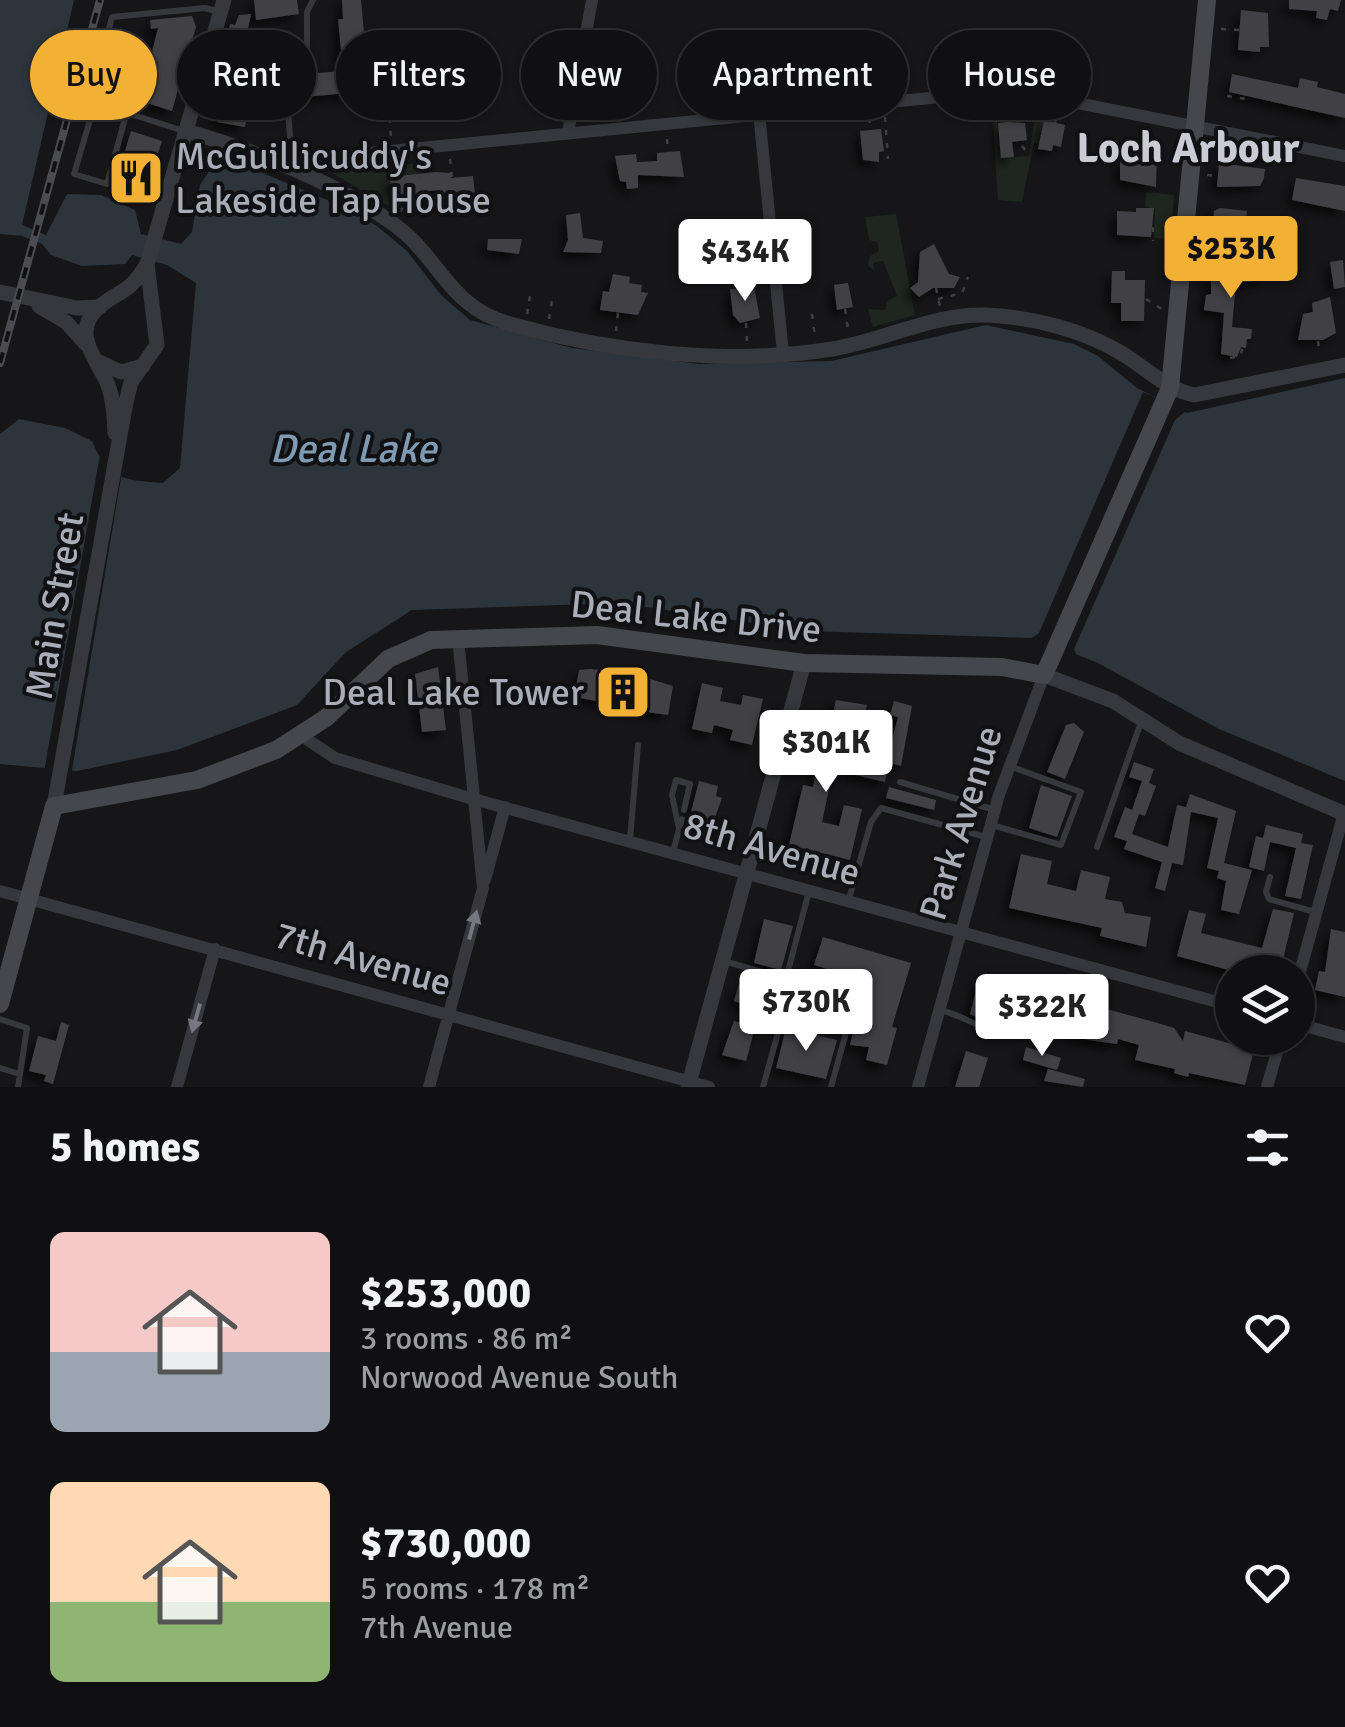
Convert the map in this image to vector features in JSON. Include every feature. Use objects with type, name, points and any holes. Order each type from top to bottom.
[{"type":"main road","name":"Park Avenue","points":[[1044,675],[1167,394],[1207,0]]},
{"type":"main road","name":"Deal Lake Drive","points":[[54,806],[197,780],[302,736],[396,654],[423,642],[598,634],[804,663],[1002,668],[1044,675]]},
{"type":"main road","name":"Main Street","points":[[0,1001],[7,955],[30,899],[54,806]]},
{"type":"street","points":[[568,133],[592,0]]},
{"type":"street","name":"Main Street","points":[[116,452],[110,392],[91,353],[88,322],[135,283],[147,264],[223,6]]},
{"type":"street","points":[[908,99],[1012,90],[1345,156]]},
{"type":"street","points":[[272,163],[692,120]]},
{"type":"street","points":[[760,120],[783,353]]},
{"type":"street","points":[[186,131],[272,163],[394,224],[464,302],[488,318],[564,337],[644,349],[783,353],[869,342],[968,316],[995,316],[1085,335],[1119,352],[1167,394],[1194,395],[1345,365]]},
{"type":"street","name":"Main Street","points":[[54,806],[131,382],[157,345],[147,264]]},
{"type":"street","points":[[0,292],[26,300],[66,322],[91,353],[114,371],[142,366]]},
{"type":"street","points":[[26,300],[105,304],[133,301],[154,317]]},
{"type":"street","points":[[458,638],[482,888]]},
{"type":"street","points":[[688,1084],[804,663]]},
{"type":"street","name":"Deal Lake Drive","points":[[1044,675],[1113,702],[1179,743],[1344,813]]},
{"type":"street","name":"Park Avenue","points":[[918,1087],[991,824],[1044,675]]},
{"type":"street","name":"8th Avenue","points":[[302,736],[335,758],[473,799],[1215,1001]]},
{"type":"street","points":[[429,1087],[506,807]]},
{"type":"street","points":[[1304,955],[1344,813]]},
{"type":"street","name":"7th Avenue","points":[[0,891],[708,1087]]},
{"type":"street","points":[[177,1087],[216,950]]},
{"type":"street","points":[[1315,1029],[1345,1037]]},
{"type":"street","points":[[1267,1087],[1276,1055]]},
{"type":"lane","points":[[292,161],[283,48],[307,46],[307,12],[313,0]]},
{"type":"lane","points":[[109,30],[112,17],[223,6]]},
{"type":"lane","points":[[91,120],[74,174],[106,184],[124,120]]},
{"type":"lane","points":[[149,120],[186,131]]},
{"type":"lane","points":[[1098,847],[1142,720]]},
{"type":"lane","points":[[630,841],[638,746]]},
{"type":"lane","points":[[900,782],[991,824],[1062,845],[1081,792],[1010,766]]},
{"type":"lane","points":[[673,853],[683,814],[690,784],[676,780],[672,795],[679,829]]},
{"type":"lane","points":[[848,902],[871,822],[881,808],[959,827],[991,824]]},
{"type":"lane","points":[[1270,877],[1266,892],[1270,899],[1316,912]]},
{"type":"lane","points":[[722,960],[786,978],[808,891]]},
{"type":"lane","points":[[940,1010],[960,1016],[971,1026],[1002,1034]]},
{"type":"lane","points":[[763,1087],[784,1011],[847,1029],[831,1087]]},
{"type":"lane","points":[[0,1019],[27,1028],[18,1087]]},
{"type":"lane","points":[[0,1068],[20,1074]]},
{"type":"path","points":[[1215,28],[1240,30]]},
{"type":"path","points":[[1227,96],[1247,99]]},
{"type":"path","points":[[390,120],[392,150]]},
{"type":"path","points":[[869,120],[870,130]]},
{"type":"path","points":[[884,120],[888,159]]},
{"type":"path","points":[[1022,146],[1026,151]]},
{"type":"path","points":[[1234,164],[1235,150]]},
{"type":"path","points":[[450,158],[452,178]]},
{"type":"path","points":[[419,165],[422,190]]},
{"type":"path","points":[[1205,175],[1218,176]]},
{"type":"path","points":[[401,212],[407,201]]},
{"type":"path","points":[[1153,226],[1153,241]]},
{"type":"path","points":[[936,288],[939,301],[962,293],[968,277]]},
{"type":"path","points":[[526,316],[530,296]]},
{"type":"path","points":[[1146,299],[1166,311]]},
{"type":"path","points":[[549,321],[552,300]]},
{"type":"path","points":[[845,308],[848,332]]},
{"type":"path","points":[[616,335],[618,312]]},
{"type":"path","points":[[812,314],[814,336]]},
{"type":"path","points":[[746,323],[748,344]]},
{"type":"path","points":[[1318,341],[1321,358]]},
{"type":"path","points":[[1230,358],[1240,356],[1242,348]]},
{"type":"shaded area","points":[[999,120],[1001,158],[1029,156],[1034,120],[1044,120],[1039,144],[1034,143],[1022,202],[998,200],[993,123]]},
{"type":"shaded area","points":[[419,163],[419,174],[401,197],[404,203],[399,212],[332,173]]},
{"type":"shaded area","points":[[1146,192],[1174,195],[1171,239],[1154,238],[1155,209],[1145,207]]},
{"type":"shaded area","points":[[896,214],[915,315],[873,327],[868,309],[885,310],[887,301],[897,296],[883,261],[873,263],[874,270],[868,266],[870,256],[879,251],[877,242],[869,240],[865,217]]},
{"type":"water","name":"Deal Lake","points":[[0,0],[74,0],[67,30],[30,30],[30,120],[46,120],[22,225],[46,235],[67,194],[101,195],[135,210],[141,234],[181,244],[192,232],[200,185],[220,155],[339,205],[377,226],[407,251],[441,295],[470,320],[572,348],[699,364],[831,361],[986,325],[1074,344],[1098,356],[1137,388],[1187,413],[1345,378],[1345,781],[1219,729],[1096,662],[1034,638],[807,631],[619,603],[412,610],[346,652],[297,705],[177,750],[77,771],[0,764],[0,434],[19,419],[65,428],[92,441],[104,464],[119,476],[163,483],[180,468],[196,283],[167,265],[132,255],[125,264],[82,266],[51,255],[42,244],[22,236],[0,234]]},
{"type":"pier","points":[[1143,392],[1186,411],[1175,420],[1074,649],[1078,659],[1030,639],[1039,633]]},
{"type":"pier","points":[[101,449],[106,463],[122,472],[71,776],[64,776],[44,772]]},
{"type":"building","points":[[254,0],[297,0],[299,14],[256,20]]},
{"type":"building","points":[[342,0],[361,0],[364,30],[339,30],[338,19],[343,19]]},
{"type":"building","points":[[1289,0],[1341,0],[1338,11],[1330,9],[1327,20],[1316,18],[1317,11],[1289,9]]},
{"type":"building","points":[[1241,10],[1268,13],[1269,47],[1260,47],[1260,52],[1238,50]]},
{"type":"building","points":[[251,14],[248,30],[229,30],[230,24],[235,25],[239,15]]},
{"type":"building","points":[[192,16],[196,27],[177,30],[177,94],[172,111],[157,106],[158,28],[151,29],[150,20]]},
{"type":"building","points":[[336,72],[336,94],[316,96],[316,73]]},
{"type":"building","points":[[1232,74],[1298,88],[1300,78],[1318,82],[1317,87],[1345,94],[1345,118],[1229,92]]},
{"type":"building","points":[[217,120],[246,120],[245,127]]},
{"type":"building","points":[[1044,120],[1065,125],[1061,147],[1053,145],[1052,151],[1038,149]]},
{"type":"building","points":[[998,123],[1025,123],[1027,140],[1012,142],[1014,157],[1001,158]]},
{"type":"building","points":[[881,129],[884,151],[879,152],[879,162],[863,160],[860,131]]},
{"type":"building","points":[[131,131],[162,141],[147,187],[116,181]]},
{"type":"building","points":[[1148,150],[1157,150],[1156,187],[1120,180],[1120,161],[1135,162],[1136,153],[1148,154]]},
{"type":"building","points":[[680,151],[684,177],[638,175],[638,188],[627,189],[626,182],[620,181],[615,156],[636,154],[637,162],[657,161],[657,153]]},
{"type":"building","points":[[1219,163],[1265,169],[1264,178],[1260,186],[1217,187]]},
{"type":"building","points":[[451,173],[451,178],[473,176],[475,195],[465,196],[466,208],[455,209],[454,197],[441,199],[440,190],[421,192],[422,202],[413,205],[391,191],[390,177]]},
{"type":"building","points":[[1296,178],[1345,186],[1345,211],[1292,200]]},
{"type":"building","points":[[1136,208],[1154,208],[1151,237],[1117,235],[1117,211],[1136,212]]},
{"type":"building","points":[[1214,211],[1247,211],[1246,225],[1213,229]]},
{"type":"building","points":[[580,213],[583,238],[603,241],[601,253],[563,252],[568,240],[566,215]]},
{"type":"building","points":[[712,233],[746,234],[748,250],[713,248]]},
{"type":"building","points":[[488,239],[522,239],[519,254],[487,250]]},
{"type":"building","points":[[934,244],[949,274],[960,277],[954,288],[933,288],[919,297],[910,288],[918,282],[920,252]]},
{"type":"building","points":[[1343,260],[1345,287],[1334,289],[1330,262]]},
{"type":"building","points":[[1211,262],[1265,266],[1264,280],[1236,283],[1232,327],[1252,329],[1251,339],[1247,339],[1246,348],[1241,347],[1237,357],[1221,354],[1224,313],[1204,310],[1206,295],[1211,294]]},
{"type":"building","points":[[1112,271],[1125,271],[1125,280],[1145,280],[1144,321],[1121,321],[1121,303],[1111,303]]},
{"type":"building","points":[[613,274],[630,277],[629,283],[642,285],[641,292],[648,293],[638,315],[600,310],[603,291],[609,292]]},
{"type":"building","points":[[848,283],[853,307],[837,310],[834,285]]},
{"type":"building","points":[[754,287],[760,318],[740,323],[733,315],[730,289]]},
{"type":"building","points":[[1330,297],[1336,333],[1323,340],[1298,340],[1303,314],[1313,312],[1312,303]]},
{"type":"building","points":[[438,667],[446,730],[422,732],[415,674]]},
{"type":"building","name":"Deal Lake Tower","points":[[579,670],[634,674],[673,686],[668,715],[602,706],[602,702],[574,697]]},
{"type":"building","points":[[702,683],[723,688],[720,701],[741,705],[743,695],[763,699],[752,745],[730,740],[733,730],[714,725],[712,733],[692,729]]},
{"type":"building","points":[[836,700],[867,705],[864,721],[838,715],[828,760],[835,761],[822,822],[839,826],[844,805],[862,809],[850,860],[789,845],[803,785],[813,787],[817,769],[809,768],[823,710],[833,713]]},
{"type":"building","points":[[894,701],[912,706],[901,766],[886,762],[898,717],[890,715]]},
{"type":"building","points":[[856,723],[871,726],[863,761],[888,767],[885,782],[851,774],[854,760],[847,758]]},
{"type":"building","points":[[1074,723],[1084,732],[1065,779],[1047,772],[1066,725]]},
{"type":"building","points":[[1134,762],[1154,769],[1149,783],[1156,786],[1145,816],[1139,814],[1132,834],[1168,847],[1177,805],[1186,807],[1190,794],[1236,811],[1224,863],[1252,870],[1239,914],[1221,910],[1226,881],[1217,878],[1219,871],[1207,868],[1218,818],[1191,812],[1183,865],[1172,863],[1165,891],[1155,888],[1162,862],[1124,849],[1127,841],[1114,837],[1125,807],[1132,810],[1142,781],[1129,777]]},
{"type":"building","points":[[699,781],[718,786],[716,796],[722,798],[712,826],[689,820]]},
{"type":"building","points":[[1041,785],[1072,796],[1057,837],[1029,828]]},
{"type":"building","points":[[889,787],[936,800],[934,810],[886,798]]},
{"type":"building","points":[[1266,825],[1303,834],[1301,843],[1313,845],[1301,899],[1285,896],[1296,848],[1270,842],[1264,871],[1249,867],[1256,836],[1263,838]]},
{"type":"building","points":[[1021,854],[1052,861],[1047,884],[1076,891],[1081,870],[1110,877],[1105,899],[1122,902],[1125,913],[1151,917],[1146,947],[1100,936],[1102,928],[1009,908]]},
{"type":"building","points":[[1273,909],[1294,913],[1284,955],[1215,955],[1215,966],[1177,956],[1189,910],[1206,914],[1201,933],[1262,948]]},
{"type":"building","points":[[764,919],[793,926],[781,970],[754,963]]},
{"type":"building","points":[[1331,929],[1345,932],[1345,997],[1315,990],[1319,971],[1325,972]]},
{"type":"building","points":[[823,937],[911,963],[892,1027],[897,1028],[887,1065],[866,1060],[869,1047],[850,1045],[854,1028],[860,1028],[870,982],[814,965]]},
{"type":"building","points":[[979,979],[988,981],[987,986],[1055,995],[1174,1028],[1183,1041],[1185,1031],[1215,1039],[1215,1055],[1253,1055],[1245,1085],[1189,1073],[1188,1077],[1174,1073],[1175,1069],[1135,1060],[1139,1045],[1118,1039],[1117,1044],[1088,1040],[1072,1035],[1073,1030],[1032,1019],[1014,1019],[1013,1026],[970,1014]]},
{"type":"building","points":[[739,984],[765,991],[746,1061],[722,1055],[734,1021],[745,1024],[749,1006],[734,1001]]},
{"type":"building","points":[[61,1022],[69,1025],[53,1084],[44,1081],[46,1075],[29,1071],[38,1036],[56,1041]]},
{"type":"building","points":[[786,1028],[837,1040],[826,1079],[776,1068]]},
{"type":"building","points":[[1026,1047],[1061,1058],[1057,1070],[1023,1060]]},
{"type":"building","points":[[966,1051],[988,1058],[979,1087],[955,1087]]},
{"type":"building","points":[[1048,1069],[1085,1079],[1083,1087],[1044,1081]]},
{"type":"railway","points":[[0,363],[100,0]]},
{"type":"place","name":"McGuillicuddy's Lakeside Tap House","points":[[136,178]]},
{"type":"place","name":"Deal Lake Tower","points":[[623,692]]},
{"type":"district","name":"Loch Arbour","points":[[1188,148]]}]
